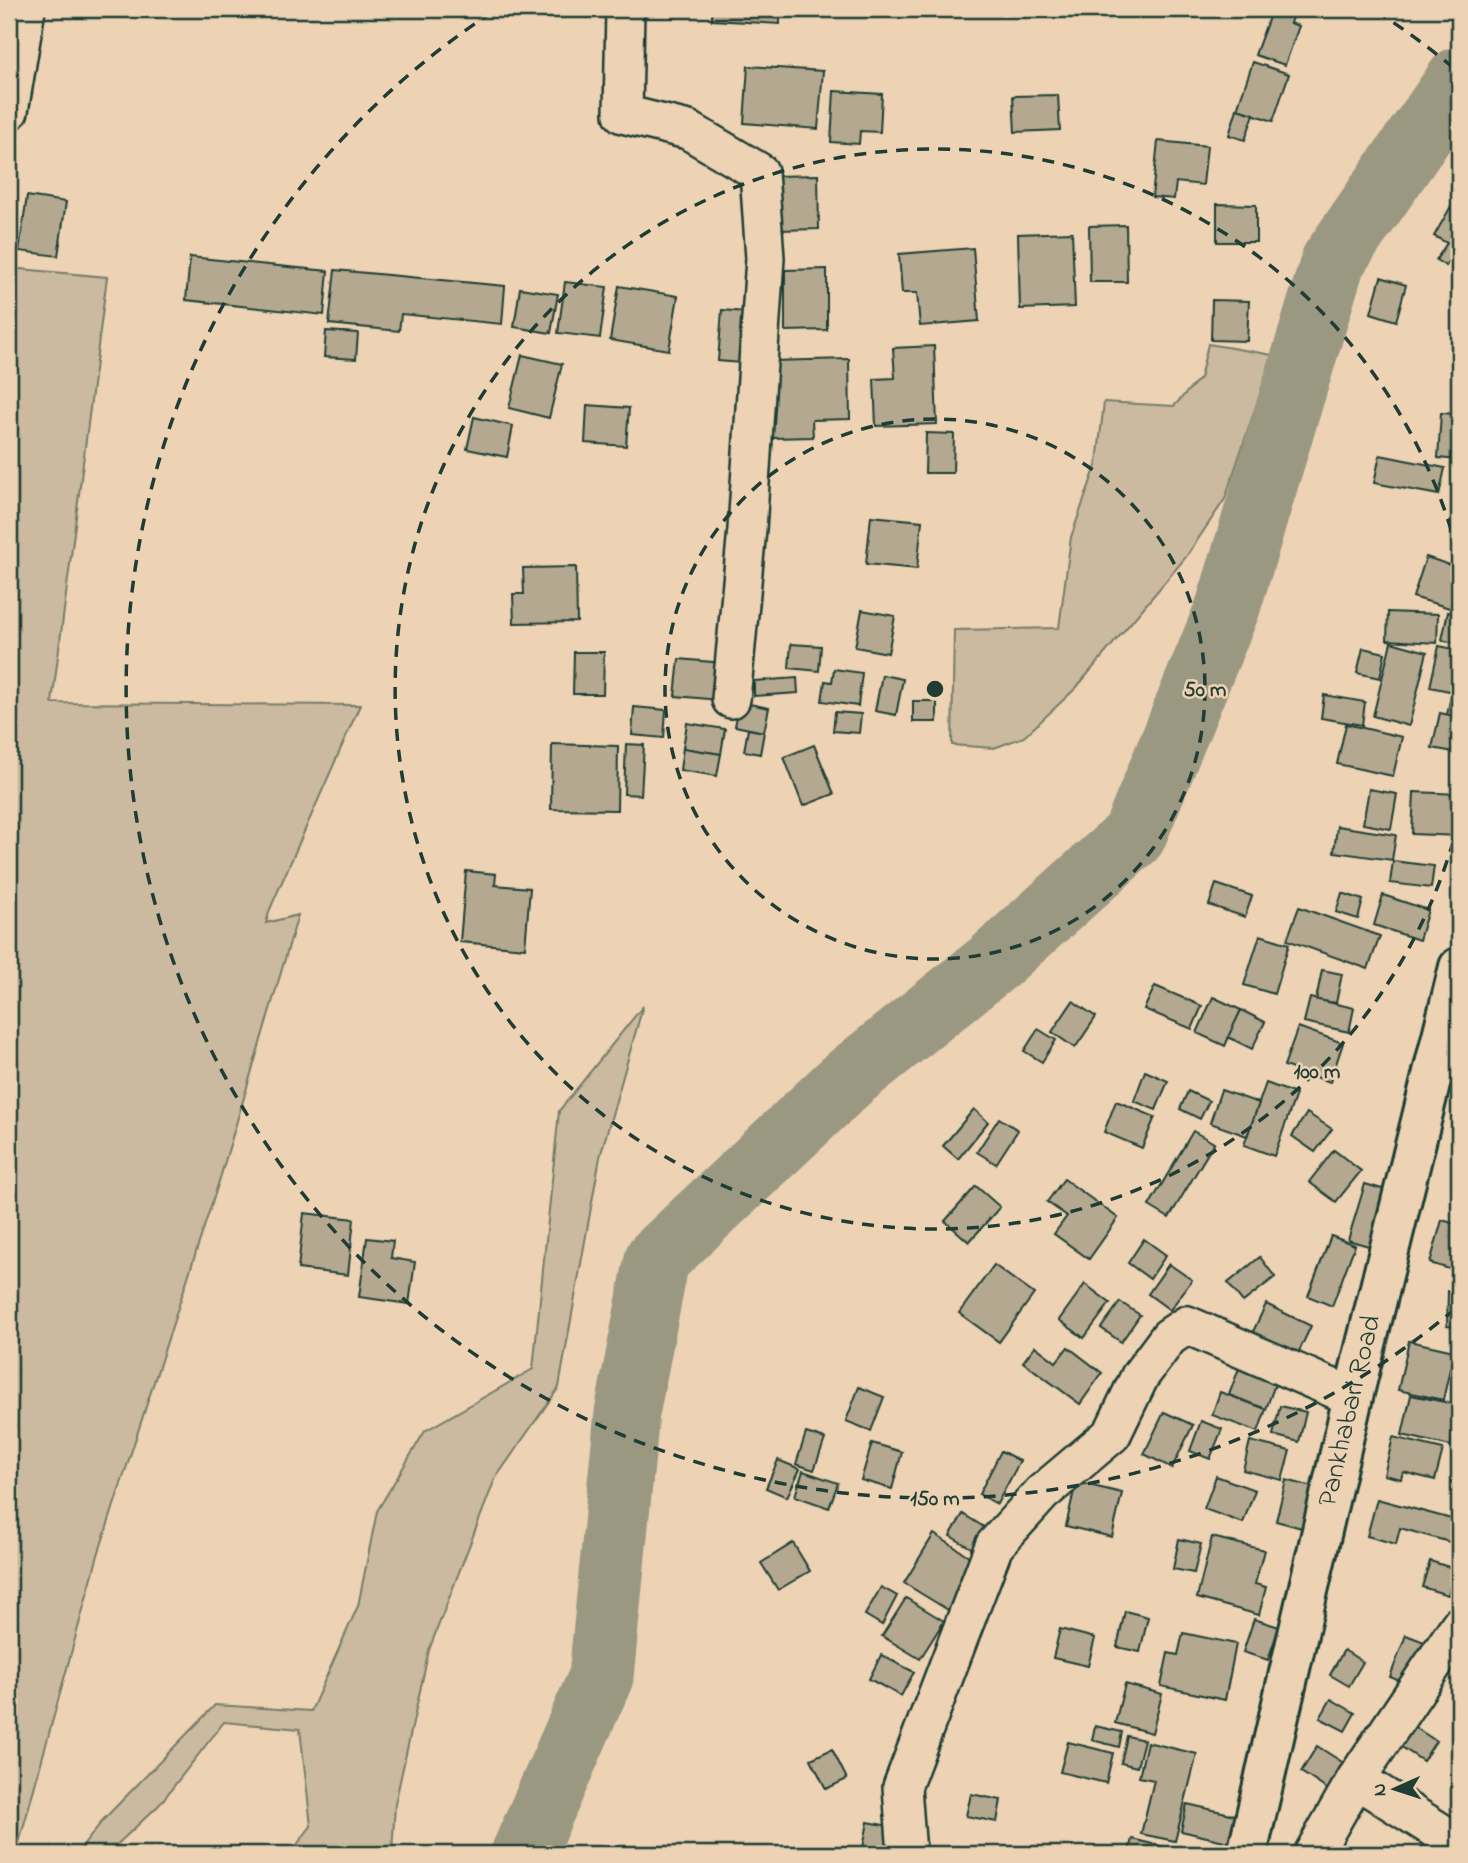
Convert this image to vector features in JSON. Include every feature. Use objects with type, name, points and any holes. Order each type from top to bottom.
[{"type":"main road","name":"Pankhabari Road","points":[[1247,1854],[1353,1397],[1459,967]]},
{"type":"street","points":[[9,111],[26,9]]},
{"type":"street","points":[[625,9],[623,114],[688,130],[759,172],[765,258],[747,529],[731,699]]},
{"type":"street","points":[[907,1854],[902,1787],[993,1546],[1042,1493],[1112,1434],[1140,1376],[1169,1337],[1187,1325],[1353,1397]]},
{"type":"street","points":[[1313,1854],[1356,1779],[1459,1626]]},
{"type":"street","points":[[1356,1779],[1459,1844]]},
{"type":"shaded area","points":[[9,268],[107,277],[52,703],[360,705],[270,909],[266,923],[298,915],[221,1175],[98,1555],[16,1854],[9,1854]]},
{"type":"shaded area","points":[[1208,344],[1273,355],[1225,499],[1186,557],[1076,688],[1024,737],[994,748],[952,745],[954,630],[1059,628],[1071,537],[1097,463],[1104,402],[1174,406],[1200,378]]},
{"type":"shaded area","points":[[643,1006],[600,1157],[559,1387],[495,1479],[429,1650],[395,1804],[392,1854],[290,1854],[311,1826],[300,1729],[224,1722],[159,1805],[107,1854],[77,1854],[103,1820],[215,1705],[311,1711],[358,1606],[377,1511],[425,1431],[533,1369],[559,1111]]},
{"type":"building","points":[[712,9],[780,9],[780,24],[712,20]]},
{"type":"building","points":[[1272,9],[1295,9],[1290,23],[1299,26],[1285,65],[1255,55]]},
{"type":"building","points":[[1253,62],[1289,74],[1273,121],[1237,109]]},
{"type":"building","points":[[748,66],[823,71],[818,129],[744,123]]},
{"type":"building","points":[[834,91],[882,94],[880,132],[860,131],[859,144],[831,142]]},
{"type":"building","points":[[1058,95],[1060,130],[1015,132],[1013,96]]},
{"type":"building","points":[[1237,109],[1254,114],[1245,140],[1229,135]]},
{"type":"building","points":[[1158,141],[1207,146],[1203,185],[1176,182],[1174,199],[1152,197]]},
{"type":"building","points":[[818,175],[819,229],[778,230],[776,176]]},
{"type":"building","points":[[27,196],[66,202],[58,256],[19,251]]},
{"type":"building","points":[[1454,201],[1459,205],[1459,244],[1446,266],[1436,260],[1447,243],[1434,236]]},
{"type":"building","points":[[1217,204],[1256,205],[1256,242],[1217,242]]},
{"type":"building","points":[[1126,225],[1127,282],[1090,282],[1089,226]]},
{"type":"building","points":[[1072,232],[1075,307],[1020,309],[1018,234]]},
{"type":"building","points":[[973,248],[979,321],[920,326],[917,293],[902,293],[899,254]]},
{"type":"building","points":[[190,257],[328,271],[324,315],[186,300]]},
{"type":"building","points":[[827,269],[827,330],[785,331],[785,270]]},
{"type":"building","points":[[335,270],[505,286],[502,324],[401,314],[399,331],[329,324]]},
{"type":"building","points":[[1381,277],[1406,285],[1396,321],[1371,313]]},
{"type":"building","points":[[565,282],[607,287],[600,338],[558,333]]},
{"type":"building","points":[[619,286],[678,296],[669,350],[610,340]]},
{"type":"building","points":[[520,288],[558,294],[551,333],[514,327]]},
{"type":"building","points":[[1212,300],[1249,301],[1247,341],[1211,340]]},
{"type":"building","points":[[722,310],[757,313],[753,364],[718,361]]},
{"type":"building","points":[[326,331],[358,333],[356,359],[324,357]]},
{"type":"building","points":[[934,346],[937,424],[876,426],[874,379],[895,378],[893,348]]},
{"type":"building","points":[[522,355],[562,364],[549,418],[509,408]]},
{"type":"building","points":[[849,359],[850,419],[812,420],[813,437],[771,438],[770,361]]},
{"type":"building","points":[[587,405],[629,408],[626,446],[585,443]]},
{"type":"building","points":[[1441,413],[1459,414],[1459,460],[1438,458]]},
{"type":"building","points":[[474,417],[513,426],[507,457],[467,449]]},
{"type":"building","points":[[926,433],[954,434],[953,473],[925,473]]},
{"type":"building","points":[[1380,455],[1445,468],[1439,495],[1374,483]]},
{"type":"building","points":[[1459,507],[1459,537],[1451,534]]},
{"type":"building","points":[[871,516],[922,521],[917,569],[866,564]]},
{"type":"building","points":[[1426,557],[1459,568],[1459,589],[1453,609],[1413,597]]},
{"type":"building","points":[[576,567],[577,622],[514,623],[513,594],[524,594],[523,568]]},
{"type":"building","points":[[862,610],[895,616],[888,653],[855,647]]},
{"type":"building","points":[[1388,612],[1438,614],[1437,643],[1387,640]]},
{"type":"building","points":[[1448,612],[1459,614],[1459,644],[1442,640]]},
{"type":"building","points":[[1391,642],[1427,652],[1409,726],[1373,716]]},
{"type":"building","points":[[791,644],[821,646],[819,671],[789,668]]},
{"type":"building","points":[[1439,646],[1459,650],[1459,693],[1430,687]]},
{"type":"building","points":[[1363,648],[1385,653],[1380,678],[1357,673]]},
{"type":"building","points":[[574,652],[604,652],[603,694],[573,694]]},
{"type":"building","points":[[679,659],[723,663],[720,700],[675,696]]},
{"type":"building","points":[[834,669],[862,673],[858,706],[822,701],[825,681],[832,682]]},
{"type":"building","points":[[882,675],[903,679],[896,715],[875,711]]},
{"type":"building","points":[[797,678],[798,693],[754,696],[754,681]]},
{"type":"building","points":[[1452,691],[1459,693],[1459,717],[1447,715]]},
{"type":"building","points":[[1324,695],[1365,702],[1362,725],[1321,718]]},
{"type":"building","points":[[913,701],[937,701],[937,722],[913,722]]},
{"type":"building","points":[[740,702],[769,708],[764,732],[735,726]]},
{"type":"building","points":[[634,707],[666,710],[664,738],[632,735]]},
{"type":"building","points":[[835,712],[861,714],[859,733],[833,731]]},
{"type":"building","points":[[1440,713],[1459,717],[1459,753],[1432,748]]},
{"type":"building","points":[[687,723],[725,729],[721,754],[683,748]]},
{"type":"building","points":[[1346,724],[1402,737],[1393,776],[1337,764]]},
{"type":"building","points":[[748,729],[764,732],[760,754],[744,751]]},
{"type":"building","points":[[552,744],[618,746],[617,810],[551,809]]},
{"type":"building","points":[[626,744],[644,745],[641,795],[624,794]]},
{"type":"building","points":[[814,745],[834,794],[803,806],[784,757]]},
{"type":"building","points":[[683,748],[721,754],[717,776],[680,770]]},
{"type":"building","points":[[1369,789],[1397,794],[1391,829],[1363,824]]},
{"type":"building","points":[[1414,792],[1459,794],[1459,836],[1412,834]]},
{"type":"building","points":[[1337,826],[1396,835],[1392,860],[1334,852]]},
{"type":"building","points":[[1393,861],[1434,866],[1431,888],[1390,883]]},
{"type":"building","points":[[466,871],[496,874],[495,885],[530,888],[525,948],[460,942]]},
{"type":"building","points":[[1216,884],[1252,896],[1245,917],[1209,905]]},
{"type":"building","points":[[1342,893],[1363,900],[1358,919],[1336,912]]},
{"type":"building","points":[[1383,895],[1428,910],[1419,940],[1374,925]]},
{"type":"building","points":[[1299,907],[1380,936],[1368,969],[1287,940]]},
{"type":"building","points":[[1260,935],[1289,944],[1274,994],[1244,985]]},
{"type":"building","points":[[1322,970],[1342,974],[1336,1003],[1316,1000]]},
{"type":"building","points":[[1155,986],[1202,1006],[1192,1029],[1144,1009]]},
{"type":"building","points":[[1213,997],[1241,1010],[1225,1046],[1197,1033]]},
{"type":"building","points":[[1310,998],[1354,1008],[1349,1032],[1304,1022]]},
{"type":"building","points":[[1073,1001],[1096,1017],[1075,1048],[1052,1032]]},
{"type":"building","points":[[1241,1010],[1265,1022],[1252,1049],[1228,1037]]},
{"type":"building","points":[[1298,1027],[1343,1043],[1330,1082],[1284,1066]]},
{"type":"building","points":[[1038,1029],[1056,1040],[1042,1062],[1024,1051]]},
{"type":"building","points":[[1145,1071],[1168,1081],[1156,1110],[1134,1101]]},
{"type":"building","points":[[1266,1083],[1296,1094],[1274,1156],[1244,1145]]},
{"type":"building","points":[[1221,1090],[1259,1103],[1247,1136],[1210,1123]]},
{"type":"building","points":[[1188,1091],[1209,1101],[1200,1119],[1180,1109]]},
{"type":"building","points":[[1116,1101],[1155,1117],[1142,1148],[1104,1132]]},
{"type":"building","points":[[974,1109],[988,1122],[958,1159],[943,1146]]},
{"type":"building","points":[[1307,1113],[1332,1129],[1315,1152],[1292,1136]]},
{"type":"building","points":[[999,1118],[1018,1130],[996,1164],[977,1152]]},
{"type":"building","points":[[1193,1131],[1214,1143],[1169,1218],[1149,1206]]},
{"type":"building","points":[[1334,1150],[1361,1171],[1336,1202],[1309,1182]]},
{"type":"building","points":[[1064,1179],[1118,1218],[1089,1259],[1054,1234],[1067,1216],[1047,1202]]},
{"type":"building","points":[[1365,1184],[1396,1193],[1379,1249],[1348,1240]]},
{"type":"building","points":[[976,1186],[1000,1207],[969,1242],[945,1221]]},
{"type":"building","points":[[304,1213],[354,1219],[348,1275],[298,1269]]},
{"type":"building","points":[[1442,1220],[1459,1225],[1459,1272],[1430,1263]]},
{"type":"building","points":[[1331,1236],[1355,1245],[1332,1306],[1308,1296]]},
{"type":"building","points":[[367,1238],[393,1241],[391,1258],[415,1262],[409,1304],[359,1297]]},
{"type":"building","points":[[1144,1239],[1166,1255],[1150,1279],[1128,1263]]},
{"type":"building","points":[[1260,1257],[1275,1277],[1243,1302],[1228,1283]]},
{"type":"building","points":[[1169,1264],[1192,1280],[1170,1310],[1148,1294]]},
{"type":"building","points":[[994,1265],[1034,1294],[999,1342],[959,1313]]},
{"type":"building","points":[[1085,1284],[1110,1303],[1084,1338],[1059,1320]]},
{"type":"building","points":[[1448,1291],[1459,1292],[1459,1327],[1447,1326]]},
{"type":"building","points":[[1120,1302],[1140,1315],[1121,1342],[1101,1328]]},
{"type":"building","points":[[1266,1304],[1311,1326],[1295,1360],[1250,1338]]},
{"type":"building","points":[[1409,1341],[1454,1351],[1443,1400],[1398,1390]]},
{"type":"building","points":[[1035,1346],[1056,1362],[1068,1347],[1102,1373],[1080,1404],[1023,1362]]},
{"type":"building","points":[[1242,1360],[1279,1373],[1266,1409],[1229,1395]]},
{"type":"building","points":[[859,1387],[884,1397],[871,1431],[846,1421]]},
{"type":"building","points":[[1220,1392],[1266,1409],[1258,1432],[1212,1415]]},
{"type":"building","points":[[1411,1395],[1459,1405],[1451,1446],[1402,1435]]},
{"type":"building","points":[[1280,1406],[1306,1412],[1299,1442],[1273,1435]]},
{"type":"building","points":[[1164,1412],[1193,1425],[1172,1468],[1144,1454]]},
{"type":"building","points":[[1201,1421],[1222,1429],[1210,1459],[1190,1451]]},
{"type":"building","points":[[806,1433],[825,1439],[814,1470],[796,1464]]},
{"type":"building","points":[[1393,1437],[1443,1449],[1435,1480],[1403,1472],[1401,1479],[1384,1475]]},
{"type":"building","points":[[1250,1441],[1290,1451],[1282,1480],[1243,1470]]},
{"type":"building","points":[[872,1443],[902,1452],[892,1489],[861,1480]]},
{"type":"building","points":[[1001,1451],[1020,1461],[997,1504],[979,1494]]},
{"type":"building","points":[[778,1460],[800,1469],[787,1497],[766,1488]]},
{"type":"building","points":[[803,1471],[838,1483],[829,1508],[795,1496]]},
{"type":"building","points":[[1216,1476],[1255,1490],[1243,1523],[1204,1509]]},
{"type":"building","points":[[1286,1480],[1320,1489],[1309,1530],[1276,1521]]},
{"type":"building","points":[[1076,1482],[1122,1493],[1112,1537],[1066,1526]]},
{"type":"building","points":[[1377,1499],[1459,1521],[1453,1543],[1400,1528],[1396,1544],[1367,1536]]},
{"type":"building","points":[[963,1514],[992,1532],[980,1553],[950,1536]]},
{"type":"building","points":[[934,1534],[978,1562],[948,1610],[904,1583]]},
{"type":"building","points":[[1212,1537],[1264,1550],[1255,1584],[1266,1587],[1259,1615],[1197,1598]]},
{"type":"building","points":[[1179,1539],[1201,1544],[1194,1573],[1173,1569]]},
{"type":"building","points":[[793,1543],[810,1571],[778,1590],[761,1563]]},
{"type":"building","points":[[1430,1561],[1455,1569],[1448,1595],[1422,1587]]},
{"type":"building","points":[[881,1587],[897,1596],[882,1625],[865,1615]]},
{"type":"building","points":[[906,1598],[944,1621],[920,1659],[882,1636]]},
{"type":"building","points":[[1125,1611],[1148,1617],[1140,1652],[1117,1647]]},
{"type":"building","points":[[1254,1619],[1279,1627],[1268,1660],[1243,1652]]},
{"type":"building","points":[[1060,1629],[1095,1638],[1088,1666],[1053,1658]]},
{"type":"building","points":[[1183,1633],[1236,1644],[1225,1700],[1161,1686],[1168,1653],[1178,1655]]},
{"type":"building","points":[[1406,1635],[1427,1643],[1412,1686],[1390,1677]]},
{"type":"building","points":[[1344,1650],[1363,1662],[1349,1686],[1330,1675]]},
{"type":"building","points":[[881,1655],[914,1672],[901,1696],[869,1679]]},
{"type":"building","points":[[1125,1684],[1162,1694],[1152,1733],[1115,1723]]},
{"type":"building","points":[[1331,1699],[1355,1713],[1345,1731],[1320,1718]]},
{"type":"building","points":[[1410,1724],[1436,1741],[1423,1761],[1397,1744]]},
{"type":"building","points":[[1095,1726],[1122,1732],[1119,1747],[1092,1740]]},
{"type":"building","points":[[1127,1736],[1144,1740],[1137,1767],[1121,1763]]},
{"type":"building","points":[[1068,1742],[1113,1753],[1106,1783],[1060,1772]]},
{"type":"building","points":[[1147,1742],[1197,1754],[1175,1841],[1141,1834],[1154,1780],[1139,1777]]},
{"type":"building","points":[[1317,1746],[1350,1767],[1333,1793],[1301,1772]]},
{"type":"building","points":[[832,1749],[847,1779],[826,1789],[811,1759]]},
{"type":"building","points":[[971,1794],[1001,1800],[997,1822],[966,1816]]},
{"type":"building","points":[[1187,1804],[1244,1817],[1237,1844],[1181,1831]]},
{"type":"building","points":[[868,1822],[894,1827],[890,1854],[862,1853]]},
{"type":"building","points":[[1132,1839],[1177,1850],[1176,1854],[1128,1854]]},
{"type":"waterway","points":[[523,1854],[601,1677],[627,1413],[657,1259],[848,1079],[994,962],[1134,836],[1228,607],[1333,261],[1459,79]]}]
